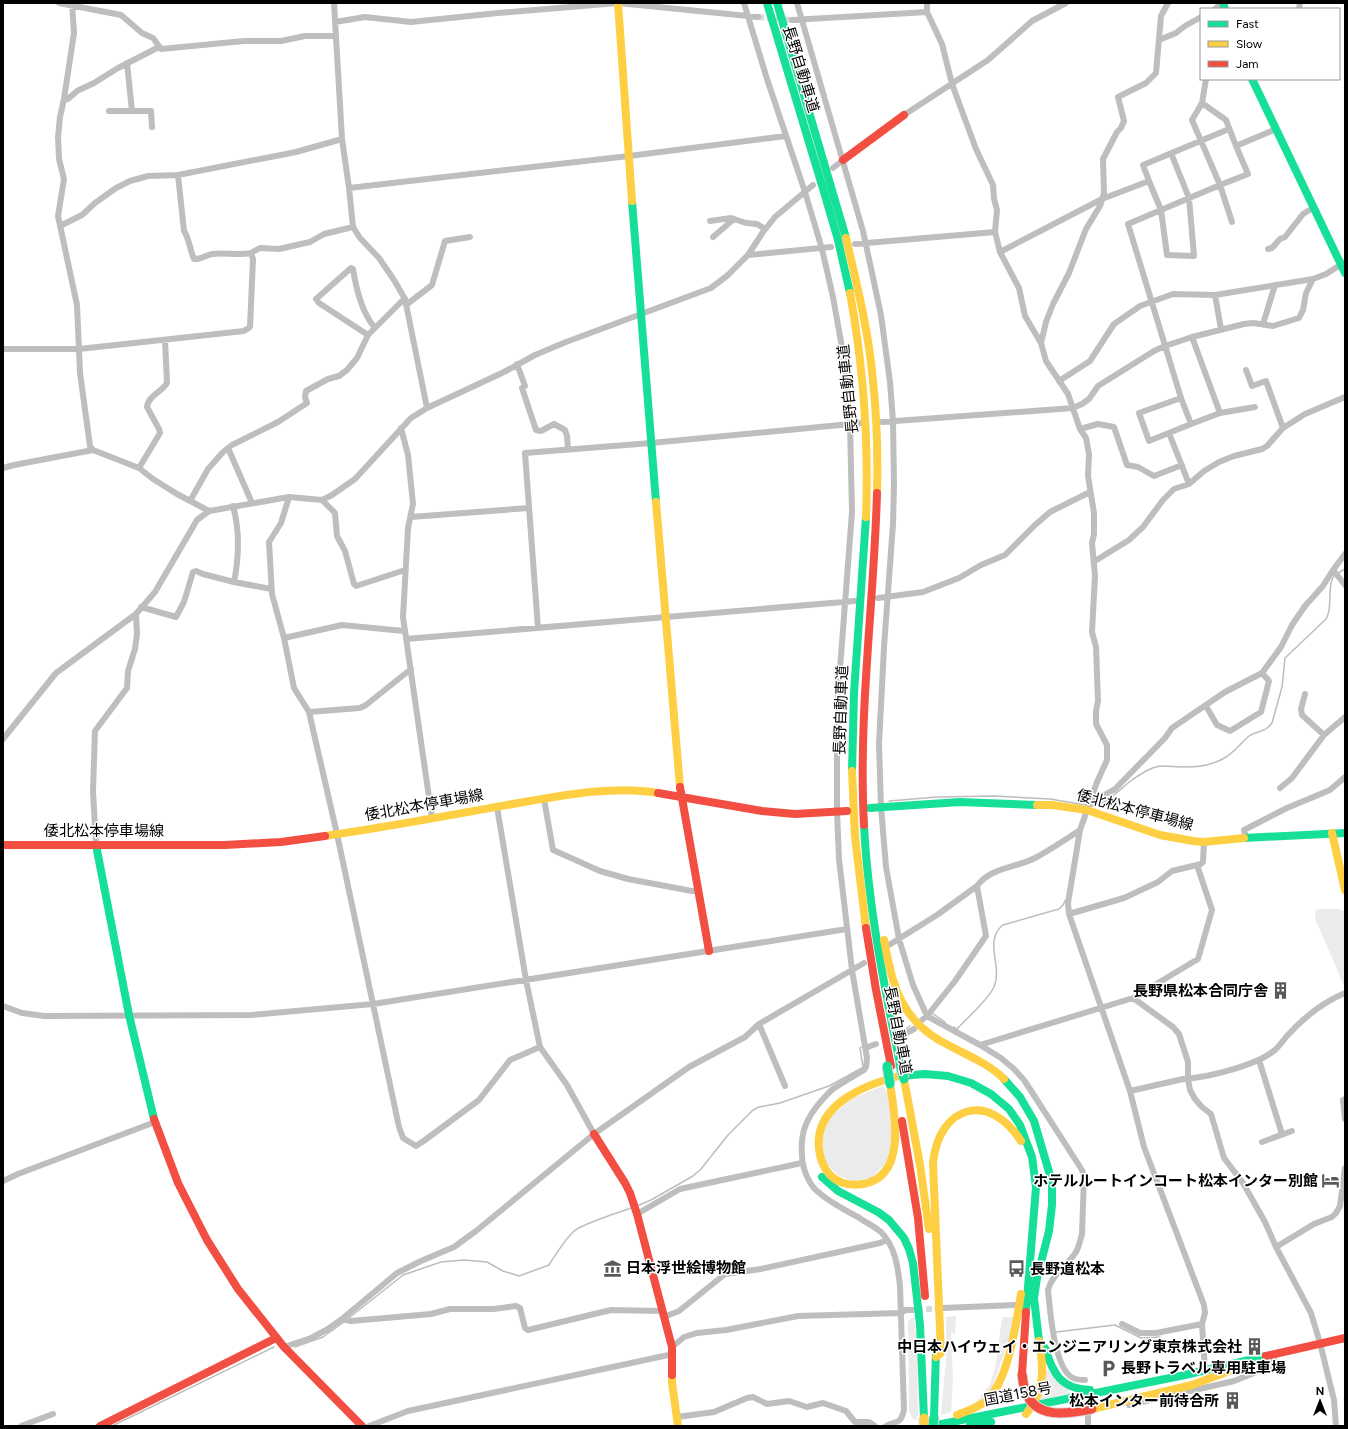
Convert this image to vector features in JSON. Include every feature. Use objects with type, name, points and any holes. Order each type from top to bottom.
[{"type":"main road","points":[[618,3],[640,314],[681,798],[709,951]]},
{"type":"main road","name":"長野自動車道","points":[[767,3],[841,256],[854,313],[864,382],[868,493],[853,718],[853,778],[857,858],[863,917],[873,976],[893,1065],[904,1079],[928,1216],[934,1291],[936,1357],[933,1423]]},
{"type":"main road","name":"長野自動車道","points":[[777,3],[850,254],[863,312],[873,381],[877,453],[877,494],[863,718],[862,762],[864,833],[874,922],[886,994],[893,1065],[892,1083],[915,1197],[922,1264],[926,1358],[923,1423]]},
{"type":"main road","points":[[1252,80],[1313,208],[1343,263],[1345,273]]},
{"type":"main road","points":[[843,160],[904,115]]},
{"type":"main road","name":"倭北松本停車場線","points":[[3,845],[96,846],[248,844],[305,839],[544,799],[613,790],[647,792],[762,811],[795,814],[847,811]]},
{"type":"main road","name":"倭北松本停車場線","points":[[870,808],[938,802],[991,802],[1088,807],[1160,835],[1204,842],[1246,838],[1345,833]]},
{"type":"main road","points":[[864,833],[884,943],[897,990],[904,1007],[914,1022],[923,1030],[986,1065],[1012,1087],[1025,1105],[1035,1123],[1052,1181],[1052,1196],[1047,1240],[1036,1280],[1034,1299],[1042,1359],[1042,1381],[1039,1395],[1033,1406],[1026,1414]]},
{"type":"main road","points":[[1332,833],[1345,890]]},
{"type":"main road","points":[[96,846],[129,1016],[155,1122],[178,1183],[206,1240],[238,1289],[284,1347],[362,1426]]},
{"type":"main road","points":[[1032,1238],[1011,1344],[1001,1376],[994,1392],[976,1408],[923,1423],[919,1310],[913,1263],[909,1249],[904,1238],[889,1220],[878,1212],[838,1191],[822,1177],[817,1168],[812,1150],[812,1134],[819,1116],[832,1101],[849,1088],[866,1079],[897,1069],[919,1067],[956,1072],[988,1085],[1012,1104],[1028,1127],[1048,1167]]},
{"type":"main road","points":[[892,1083],[896,1132],[895,1149],[890,1162],[878,1177],[868,1183],[850,1185],[838,1181],[824,1166],[819,1153],[818,1140],[821,1126],[829,1113],[843,1099],[873,1082],[897,1075],[920,1073],[945,1075],[966,1081],[985,1090],[1001,1102],[1014,1116],[1023,1131],[1035,1175],[1036,1187],[1022,1383],[1027,1396],[1037,1408],[1046,1412],[1063,1414],[1090,1412],[1192,1385],[1232,1370]]},
{"type":"main road","points":[[936,1357],[941,1353],[933,1163],[936,1146],[942,1130],[953,1119],[966,1112],[981,1110],[996,1114],[1010,1125],[1020,1137],[1035,1175]]},
{"type":"main road","points":[[594,1134],[628,1188],[637,1214],[672,1351],[672,1383],[677,1422]]},
{"type":"main road","points":[[1035,1315],[1052,1369],[1064,1384],[1082,1390],[1128,1386]]},
{"type":"main road","points":[[100,1426],[276,1338]]},
{"type":"main road","name":"国道158号","points":[[970,1426],[1232,1370],[1274,1360],[1345,1338]]},
{"type":"main road","name":"国道158号","points":[[933,1423],[1033,1406],[1321,1346],[1345,1345]]},
{"type":"street","points":[[59,3],[72,4],[121,15],[142,33],[153,38],[159,47],[165,49],[244,41],[281,41],[305,36],[336,36]]},
{"type":"street","points":[[334,3],[342,139],[353,227],[360,238],[379,258],[394,280],[406,302],[427,408]]},
{"type":"street","points":[[335,22],[365,18],[411,22],[618,3],[758,17]]},
{"type":"street","points":[[744,3],[822,248],[839,328],[846,380],[850,424],[852,512],[837,708],[837,811],[839,859],[847,929],[852,970],[867,1058],[866,1067],[864,1070],[831,1090],[807,1121],[802,1136],[802,1163],[815,1189],[830,1202],[880,1232],[887,1240],[895,1257],[900,1286],[904,1410],[902,1417],[896,1423],[888,1424],[886,1426]]},
{"type":"street","points":[[797,3],[863,231],[881,315],[890,382],[893,421],[894,516],[880,737],[881,807],[886,867],[899,939],[925,1018],[980,1045],[1001,1058],[1024,1080],[1082,1170],[1084,1184],[1082,1234],[1080,1243],[1076,1252],[1050,1282],[1047,1304],[1058,1354],[1063,1366],[1070,1376],[1077,1380],[1085,1380]]},
{"type":"street","points":[[927,3],[927,12],[942,44],[952,84],[976,149],[993,185],[994,199],[997,210],[995,232],[1000,252],[1019,288],[1025,316],[1041,343],[1046,360],[1068,394],[1080,429],[1086,438],[1088,476],[1094,512],[1094,534],[1092,543],[1095,561],[1095,576],[1092,632],[1096,647],[1098,701],[1096,724],[1107,745],[1107,760],[1097,782],[1080,830],[1068,903],[1069,914],[1100,1008],[1130,1091],[1144,1147],[1204,1305],[1205,1314],[1202,1324],[1205,1370]]},
{"type":"street","points":[[904,115],[988,60],[1032,21],[1066,3]]},
{"type":"street","points":[[1041,343],[1046,322],[1053,304],[1069,273],[1086,229],[1100,206],[1105,184],[1104,159],[1124,120],[1118,97],[1146,83],[1156,73],[1160,16],[1168,3]]},
{"type":"street","points":[[72,4],[74,33],[58,137],[59,159],[64,179],[58,216],[77,305],[80,373],[90,446],[93,450]]},
{"type":"street","points":[[792,20],[927,12]]},
{"type":"street","points":[[1159,40],[1176,33],[1184,26],[1200,18]]},
{"type":"street","points":[[64,99],[68,100],[77,91],[159,47]]},
{"type":"street","points":[[128,63],[132,111]]},
{"type":"street","points":[[1206,80],[1202,103],[1192,120],[1220,186],[1232,222]]},
{"type":"street","points":[[1191,424],[1181,398],[1128,224],[1248,174],[1226,120],[1202,103]]},
{"type":"street","points":[[109,111],[151,110],[152,127]]},
{"type":"street","points":[[1171,154],[1189,198],[1194,256],[1167,255],[1161,210],[1143,165],[1229,129]]},
{"type":"street","points":[[1236,146],[1276,129]]},
{"type":"street","points":[[349,188],[630,156],[786,136]]},
{"type":"street","points":[[60,226],[82,215],[95,203],[116,188],[130,181],[148,176],[178,175],[296,152],[342,139]]},
{"type":"street","points":[[833,168],[843,160]]},
{"type":"street","points":[[178,175],[184,231],[187,234],[190,250],[194,259],[198,260],[208,254],[243,255],[260,248],[279,249],[310,242],[324,234],[353,227]]},
{"type":"street","points":[[1000,252],[1102,199],[1149,181]]},
{"type":"street","points":[[3,739],[56,673],[136,614],[155,592],[197,520],[209,511],[289,497],[322,500],[332,495],[355,479],[411,418],[427,408],[566,342],[710,288],[728,276],[748,254],[775,217],[813,185]]},
{"type":"street","points":[[1268,249],[1272,248],[1280,239],[1285,237],[1303,214],[1313,208]]},
{"type":"street","points":[[710,221],[731,218],[746,223],[758,224],[765,229]]},
{"type":"street","points":[[713,237],[734,219]]},
{"type":"street","points":[[855,244],[995,232]]},
{"type":"street","points":[[190,501],[208,469],[220,455],[228,448],[278,422],[307,403],[305,397],[306,391],[328,378],[339,376],[347,370],[357,358],[368,335],[401,302],[406,302],[432,284],[446,241],[470,237]]},
{"type":"street","points":[[748,254],[831,247]]},
{"type":"street","points":[[3,349],[79,349],[244,331],[250,326],[253,259],[251,253]]},
{"type":"street","points":[[1059,381],[1090,361],[1114,324],[1140,306],[1173,294],[1214,295],[1313,279],[1326,274],[1343,263]]},
{"type":"street","points":[[368,335],[319,303],[316,299],[351,268],[353,269],[355,284],[365,312],[375,328]]},
{"type":"street","points":[[882,422],[1073,408],[1082,404],[1088,399],[1098,386],[1165,346],[1221,329],[1253,323],[1273,326],[1299,318],[1303,310],[1306,293],[1313,279]]},
{"type":"street","points":[[1263,324],[1275,285]]},
{"type":"street","points":[[1214,295],[1221,329]]},
{"type":"street","points":[[1192,337],[1220,413]]},
{"type":"street","points":[[139,468],[160,433],[147,407],[147,404],[149,400],[167,383],[165,340]]},
{"type":"street","points":[[518,364],[525,386],[522,388],[536,430],[541,431],[552,424],[557,425],[567,433],[568,449]]},
{"type":"street","points":[[1246,370],[1252,386],[1266,381],[1283,428]]},
{"type":"street","points":[[1095,561],[1129,540],[1143,527],[1163,500],[1174,489],[1189,484],[1204,471],[1219,462],[1234,456],[1262,449],[1267,446],[1283,428],[1305,414],[1345,397]]},
{"type":"street","points":[[1181,398],[1139,413],[1149,441],[1220,413],[1255,407]]},
{"type":"street","points":[[538,628],[525,453],[651,443],[861,423]]},
{"type":"street","points":[[1080,429],[1086,426],[1098,424],[1114,427],[1127,464],[1138,467],[1154,476],[1182,465]]},
{"type":"street","points":[[401,428],[408,455],[413,493],[411,517],[408,528],[405,570],[403,617],[404,631],[411,669],[432,818]]},
{"type":"street","points":[[1169,433],[1189,484]]},
{"type":"street","points":[[228,448],[252,503]]},
{"type":"street","points":[[3,468],[93,450],[139,468],[153,479],[209,511]]},
{"type":"street","points":[[878,598],[888,598],[923,592],[959,578],[981,565],[1005,555],[1050,512],[1090,492]]},
{"type":"street","points":[[289,497],[281,523],[269,542],[271,589],[284,638],[294,688],[309,712],[337,834],[399,1127],[403,1138],[416,1146],[425,1140],[479,1100],[510,1060],[540,1046]]},
{"type":"street","points":[[322,500],[327,507],[335,513],[337,536],[345,551],[354,584],[356,586],[405,570]]},
{"type":"street","points":[[233,506],[237,523],[238,554],[234,582]]},
{"type":"street","points":[[411,517],[529,508]]},
{"type":"street","points":[[1088,807],[1115,789],[1165,738],[1172,728],[1225,692],[1262,673],[1281,647],[1292,625],[1305,606],[1323,586],[1332,570],[1345,554]]},
{"type":"street","points":[[1332,570],[1345,585]]},
{"type":"street","points":[[141,607],[176,617],[184,602],[193,572],[196,571],[234,582],[271,589]]},
{"type":"street","points":[[406,639],[855,601]]},
{"type":"street","points":[[96,846],[94,792],[95,731],[127,688],[128,672],[135,649],[137,634],[136,614]]},
{"type":"street","points":[[284,638],[342,625],[404,631]]},
{"type":"street","points":[[309,712],[360,708],[366,705],[411,669]]},
{"type":"street","points":[[1206,706],[1217,725],[1230,731],[1262,712],[1269,681],[1262,673]]},
{"type":"street","points":[[1305,694],[1301,709],[1302,715],[1324,735]]},
{"type":"street","points":[[1280,788],[1297,773],[1324,735],[1345,716]]},
{"type":"street","points":[[1246,838],[1244,830],[1287,808],[1330,790],[1345,777]]},
{"type":"street","points":[[544,799],[553,850],[600,871],[628,879],[698,891]]},
{"type":"street","points":[[497,807],[526,980],[540,1046],[567,1085],[594,1134]]},
{"type":"street","points":[[889,945],[937,915],[995,872],[1034,859],[1080,830]]},
{"type":"street","points":[[1069,914],[1124,898],[1158,882],[1172,871],[1201,864],[1203,862],[1204,842]]},
{"type":"street","points":[[980,1045],[1133,998],[1198,960],[1212,910],[1197,865]]},
{"type":"street","points":[[925,1018],[955,981],[986,936],[977,886]]},
{"type":"street","points":[[3,1006],[22,1014],[44,1016],[129,1016],[251,1015],[373,1004],[847,929]]},
{"type":"street","points":[[284,1347],[311,1338],[328,1329],[342,1320],[397,1273],[454,1247],[476,1231],[594,1134],[689,1067],[745,1036],[759,1024],[864,963]]},
{"type":"street","points":[[1130,1091],[1221,1072],[1259,1060],[1276,1049],[1286,1037],[1314,1010],[1329,1000],[1345,994]]},
{"type":"street","points":[[1133,998],[1174,1027],[1179,1034],[1188,1062],[1190,1090],[1195,1099],[1211,1114],[1224,1158],[1243,1183],[1265,1222],[1276,1247],[1311,1313],[1321,1346],[1334,1400],[1336,1426]]},
{"type":"street","points":[[759,1024],[785,1086]]},
{"type":"street","points":[[903,1035],[914,1029]]},
{"type":"street","points":[[865,1048],[876,1044]]},
{"type":"street","points":[[1259,1060],[1282,1134]]},
{"type":"street","points":[[1345,1099],[1343,1100],[1345,1118]]},
{"type":"street","points":[[3,1181],[155,1122]]},
{"type":"street","points":[[1262,1142],[1292,1131]]},
{"type":"street","points":[[637,1214],[680,1190],[802,1163]]},
{"type":"street","points":[[1276,1247],[1314,1224],[1336,1214],[1340,1206],[1345,1168]]},
{"type":"street","points":[[342,1320],[351,1321],[431,1314],[450,1309],[494,1309],[516,1306],[520,1308],[525,1328],[528,1330],[611,1310],[663,1314],[679,1311],[725,1274],[769,1267],[880,1243],[887,1240]]},
{"type":"street","points":[[944,1308],[1014,1305]]},
{"type":"street","points":[[369,1426],[408,1411],[672,1351],[684,1337],[697,1333],[726,1330],[798,1316],[900,1313],[906,1310],[913,1310]]},
{"type":"street","points":[[1122,1324],[1140,1333],[1156,1333],[1202,1324]]},
{"type":"street","points":[[1082,1402],[1084,1414],[1234,1381],[1268,1369],[1274,1360]]},
{"type":"street","points":[[677,1422],[714,1412],[746,1398],[753,1397],[767,1404],[789,1401],[807,1407],[823,1403],[846,1411],[855,1422],[869,1422],[875,1426]]},
{"type":"street","points":[[1088,1426],[1090,1412]]},
{"type":"street","points":[[21,1426],[53,1414]]},
{"type":"shaded area","points":[[1339,909],[1344,911],[1345,988],[1315,918],[1316,910]]},
{"type":"shaded area","points":[[883,1086],[888,1094],[893,1138],[887,1162],[871,1178],[854,1181],[839,1176],[825,1162],[821,1135],[832,1115],[853,1098]]},
{"type":"shaded area","points":[[956,1316],[955,1334],[951,1333],[953,1380],[951,1412],[941,1415],[946,1360],[946,1317]]},
{"type":"shaded area","points":[[914,1317],[917,1344],[917,1420],[913,1419],[909,1411],[908,1321]]},
{"type":"shaded area","points":[[1002,1317],[1013,1317],[1012,1331],[991,1391],[975,1403],[990,1385],[996,1364]]},
{"type":"shaded area","points":[[1044,1367],[1071,1393],[1039,1401]]},
{"type":"waterway","points":[[1338,573],[1345,569]]},
{"type":"waterway","points":[[1090,806],[1101,804],[1132,780],[1152,768],[1160,766],[1194,767],[1218,761],[1232,753],[1249,736],[1267,728],[1272,723],[1282,687],[1285,658],[1327,617],[1329,610],[1330,588],[1335,575]]},
{"type":"waterway","points":[[889,801],[937,797],[995,796],[1050,799],[1086,805]]},
{"type":"waterway","points":[[954,1027],[957,1029],[982,1003],[994,987],[996,979],[994,938],[997,931],[1003,925],[1059,909],[1066,899]]},
{"type":"waterway","points":[[932,1013],[945,1022]]},
{"type":"waterway","points":[[902,1032],[910,1026]]},
{"type":"waterway","points":[[639,1205],[651,1200],[693,1176],[701,1169],[728,1135],[753,1110],[759,1107],[780,1103],[829,1086],[863,1067],[861,1047]]},
{"type":"waterway","points":[[349,1318],[403,1275],[441,1262],[464,1260],[487,1262],[503,1271],[519,1276],[549,1265],[566,1240],[577,1229],[591,1222],[631,1208]]},
{"type":"waterway","points":[[295,1347],[323,1337],[344,1322]]},
{"type":"waterway","points":[[1056,1332],[1115,1325],[1141,1338],[1160,1337]]},
{"type":"waterway","points":[[112,1426],[274,1347]]},
{"type":"tunnel","points":[[758,17],[792,20]]},
{"type":"tunnel","points":[[917,1310],[942,1308]]},
{"type":"traffic: fast","points":[[767,3],[838,240],[850,293]]},
{"type":"traffic: fast","points":[[777,3],[846,238]]},
{"type":"traffic: fast","points":[[1223,3],[1225,8]]},
{"type":"traffic: fast","points":[[1252,80],[1345,273]]},
{"type":"traffic: fast","points":[[632,201],[656,502]]},
{"type":"traffic: fast","points":[[852,771],[854,693],[866,517]]},
{"type":"traffic: fast","points":[[870,808],[960,802],[1037,805]]},
{"type":"traffic: fast","points":[[864,825],[873,915],[900,1064]]},
{"type":"traffic: fast","points":[[1244,838],[1345,833]]},
{"type":"traffic: fast","points":[[96,845],[129,1015],[154,1119]]},
{"type":"traffic: fast","points":[[900,1064],[904,1079]]},
{"type":"traffic: fast","points":[[887,1066],[890,1084]]},
{"type":"traffic: fast","points":[[899,1076],[925,1074],[948,1076],[971,1083],[991,1094],[1009,1109],[1020,1125],[1032,1157],[1036,1187],[1026,1312]]},
{"type":"traffic: fast","points":[[1004,1079],[1020,1097],[1034,1121],[1052,1182],[1052,1205],[1049,1231],[1037,1278],[1034,1298],[1039,1341]]},
{"type":"traffic: fast","points":[[822,1177],[838,1191],[878,1212],[889,1220],[904,1238],[909,1249],[913,1263],[920,1325],[924,1418]]},
{"type":"traffic: fast","points":[[1045,1348],[1051,1365],[1065,1383],[1072,1387],[1090,1390]]},
{"type":"traffic: fast","points":[[934,1417],[936,1351]]},
{"type":"traffic: fast","points":[[932,1426],[1185,1375],[1266,1356]]},
{"type":"traffic: fast","points":[[933,1426],[934,1417]]},
{"type":"traffic: fast","points":[[970,1426],[991,1422]]},
{"type":"traffic: slow","points":[[618,3],[632,201]]},
{"type":"traffic: slow","points":[[846,238],[869,345],[876,423],[877,493]]},
{"type":"traffic: slow","points":[[850,293],[859,350],[866,432],[866,517]]},
{"type":"traffic: slow","points":[[656,502],[680,787]]},
{"type":"traffic: slow","points":[[852,771],[855,837],[866,928]]},
{"type":"traffic: slow","points":[[325,836],[586,792],[622,790],[658,793]]},
{"type":"traffic: slow","points":[[1037,805],[1052,805],[1087,810],[1160,835],[1193,841],[1204,842],[1244,838]]},
{"type":"traffic: slow","points":[[1332,833],[1345,890]]},
{"type":"traffic: slow","points":[[884,940],[887,958],[896,989],[902,1003],[910,1015],[921,1027],[934,1037],[985,1065],[1004,1079]]},
{"type":"traffic: slow","points":[[890,1084],[894,1112],[895,1143],[892,1157],[886,1169],[877,1179],[863,1184],[854,1185],[838,1181],[826,1170],[820,1156],[820,1134],[824,1120],[844,1099],[857,1091],[899,1076]]},
{"type":"traffic: slow","points":[[904,1079],[920,1165],[929,1229]]},
{"type":"traffic: slow","points":[[936,1357],[941,1353],[933,1163],[937,1143],[945,1128],[955,1117],[967,1112],[981,1111],[995,1115],[1008,1125],[1021,1141]]},
{"type":"traffic: slow","points":[[957,1415],[980,1405],[995,1391],[1006,1365],[1014,1335],[1021,1294]]},
{"type":"traffic: slow","points":[[1026,1414],[1037,1397],[1042,1379],[1042,1361],[1039,1341]]},
{"type":"traffic: slow","points":[[1092,1409],[1192,1385],[1232,1370]]},
{"type":"traffic: slow","points":[[672,1375],[678,1426]]},
{"type":"traffic: slow","points":[[924,1418],[924,1426]]},
{"type":"traffic: jam","points":[[843,160],[904,115]]},
{"type":"traffic: jam","points":[[864,825],[863,742],[877,493]]},
{"type":"traffic: jam","points":[[680,787],[709,951]]},
{"type":"traffic: jam","points":[[658,793],[762,811],[795,814],[847,811]]},
{"type":"traffic: jam","points":[[3,845],[225,845],[281,842],[325,836]]},
{"type":"traffic: jam","points":[[866,928],[876,990],[891,1066]]},
{"type":"traffic: jam","points":[[154,1119],[178,1183],[207,1240],[238,1289],[284,1347],[362,1426]]},
{"type":"traffic: jam","points":[[902,1121],[918,1218],[925,1296]]},
{"type":"traffic: jam","points":[[594,1134],[625,1183],[637,1214],[672,1347],[672,1375]]},
{"type":"traffic: jam","points":[[1022,1374],[1026,1312]]},
{"type":"traffic: jam","points":[[100,1426],[276,1338]]},
{"type":"traffic: jam","points":[[1266,1356],[1345,1338]]},
{"type":"traffic: jam","points":[[1022,1374],[1024,1388],[1030,1400],[1044,1411],[1062,1413],[1092,1409]]},
{"type":"place","name":"長野県松本合同庁舎","points":[[1281,991]]},
{"type":"place","name":"ホテルルートインコート松本インター別館","points":[[1331,1181]]},
{"type":"place","name":"日本浮世絵博物館","points":[[613,1268]]},
{"type":"place","name":"長野道松本","points":[[1017,1269]]},
{"type":"place","name":"中日本ハイウェイ・エンジニアリング東京株式会社","points":[[1255,1347]]},
{"type":"place","name":"長野トラベル専用駐車場","points":[[1108,1368]]},
{"type":"place","name":"松本インター前待合所","points":[[1232,1401]]}]
